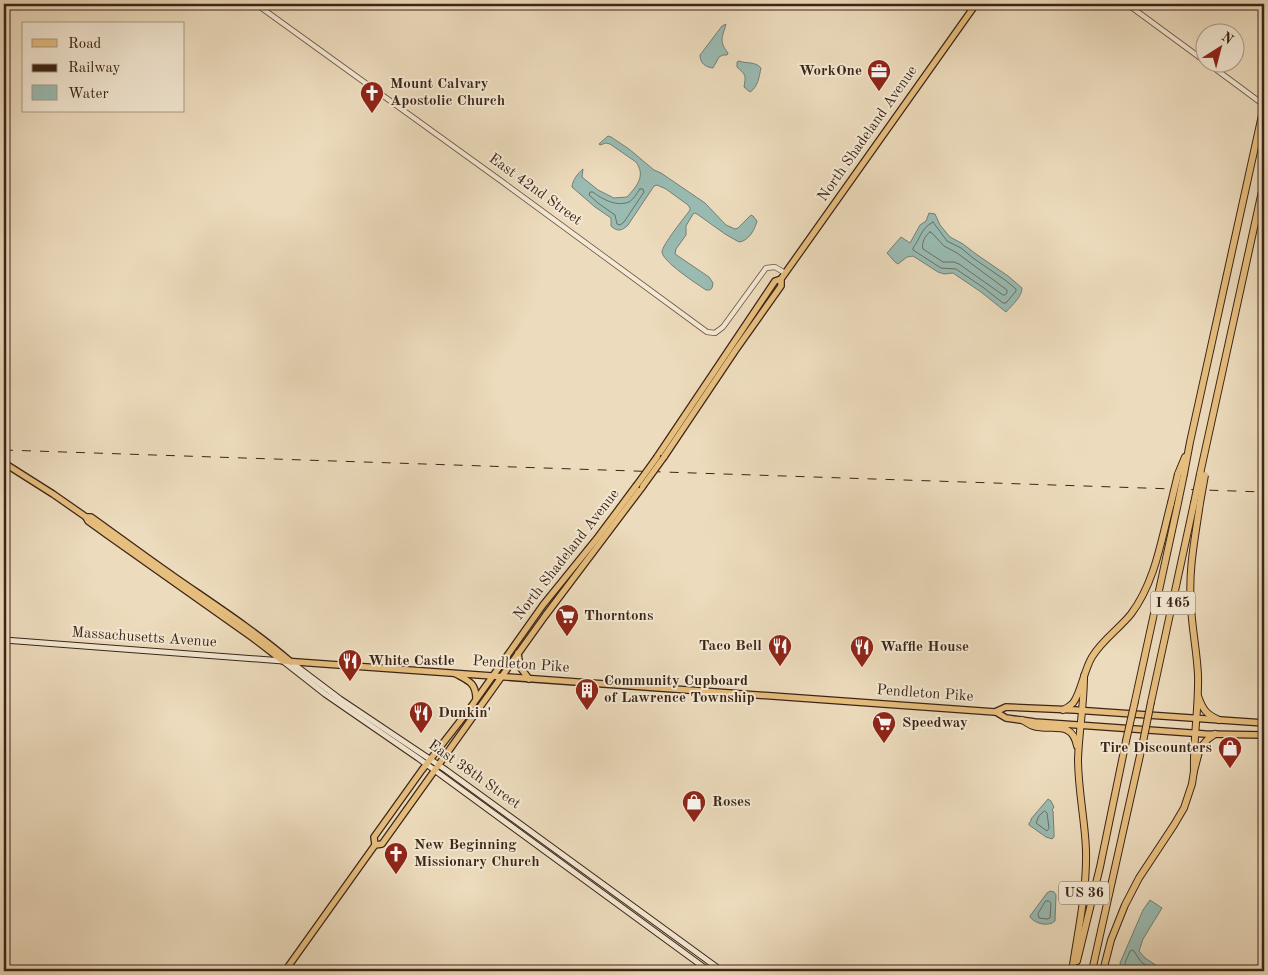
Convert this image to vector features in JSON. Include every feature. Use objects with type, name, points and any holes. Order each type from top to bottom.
[{"type":"highway","name":"I 465","points":[[1073,971],[1100,866],[1178,503],[1181,474],[1190,442],[1264,105]]},
{"type":"highway","name":"I 465","points":[[1092,971],[1197,503],[1214,412],[1264,182]]},
{"type":"highway","points":[[1064,710],[1076,698],[1088,664],[1095,652],[1130,615],[1143,595],[1153,573],[1171,502],[1181,474]]},
{"type":"highway","points":[[1194,771],[1194,733],[1198,694],[1197,665],[1190,606],[1190,582],[1197,503]]},
{"type":"highway","points":[[1082,711],[1084,676]]},
{"type":"highway","points":[[1198,694],[1207,714],[1219,720]]},
{"type":"highway","name":"US 36","points":[[1073,971],[1086,867],[1086,843],[1079,791],[1082,711]]},
{"type":"highway","points":[[1022,720],[1034,727],[1061,728],[1070,731],[1076,740],[1079,753]]},
{"type":"highway","name":"US 36","points":[[1103,971],[1111,940],[1125,905],[1139,878],[1181,814],[1190,790],[1200,748],[1215,734]]},
{"type":"main road","name":"North Shadeland Avenue","points":[[375,845],[382,844],[661,457],[755,309],[775,281],[780,279],[976,4]]},
{"type":"main road","name":"East 38th Street","points":[[4,463],[86,517],[88,521],[241,630],[325,694],[426,765],[709,971]]},
{"type":"main road","name":"North Shadeland Avenue","points":[[285,971],[375,845],[374,837],[476,699],[543,604],[639,486]]},
{"type":"main road","name":"East 38th Street","points":[[86,517],[91,517],[243,624],[340,699],[431,759],[722,971]]},
{"type":"main road","name":"Massachusetts Avenue","points":[[4,640],[283,661]]},
{"type":"main road","points":[[518,653],[520,667],[529,679]]},
{"type":"main road","name":"Pendleton Pike","points":[[283,661],[996,712],[1006,708],[1064,710],[1264,723]]},
{"type":"main road","points":[[454,673],[472,684],[476,692],[476,699]]},
{"type":"main road","name":"Pendleton Pike","points":[[996,712],[1006,718],[1035,722],[1194,733],[1264,735]]},
{"type":"street","name":"East 42nd Street","points":[[256,4],[707,332],[715,333],[723,327],[766,268],[775,267],[785,272]]},
{"type":"street","points":[[1127,4],[1196,55]]},
{"type":"street","points":[[1219,72],[1264,105]]},
{"type":"water","points":[[726,24],[722,42],[728,53],[719,57],[713,68],[708,67],[702,62],[700,55],[722,26]]},
{"type":"water","points":[[737,62],[754,64],[761,68],[756,85],[750,92],[744,87],[745,76],[737,67]]},
{"type":"water","points":[[608,136],[629,149],[654,170],[705,203],[726,225],[735,229],[738,228],[751,215],[757,221],[749,237],[739,242],[697,214],[693,214],[686,226],[686,235],[676,249],[675,254],[709,277],[713,283],[710,290],[706,290],[681,272],[668,261],[662,252],[670,237],[690,210],[688,205],[666,189],[657,185],[654,186],[628,225],[622,230],[617,230],[611,226],[611,218],[572,187],[576,177],[583,169],[582,177],[598,190],[614,198],[627,197],[634,189],[639,181],[639,167],[636,162],[610,144],[599,144]]},
{"type":"water","points":[[929,213],[935,214],[940,225],[950,237],[963,244],[1022,288],[1019,298],[1006,312],[953,273],[944,274],[938,272],[913,256],[907,257],[898,264],[887,253],[901,237],[910,243],[920,225],[926,221]]},
{"type":"water","points":[[1048,799],[1054,807],[1052,810],[1054,837],[1052,839],[1029,825],[1031,819]]},
{"type":"water","points":[[1050,891],[1056,895],[1055,921],[1049,924],[1039,923],[1030,916]]},
{"type":"water","points":[[1150,900],[1162,908],[1143,939],[1139,951],[1145,958],[1165,971],[1127,971],[1121,967],[1120,963],[1143,910]]},
{"type":"railway","points":[[4,450],[1264,492]]},
{"type":"place","name":"WorkOne","points":[[879,92]]},
{"type":"place","name":"Mount Calvary Apostolic Church","points":[[372,114]]},
{"type":"place","name":"Thorntons","points":[[567,637]]},
{"type":"place","name":"Taco Bell","points":[[780,667]]},
{"type":"place","name":"Waffle House","points":[[862,668]]},
{"type":"place","name":"White Castle","points":[[350,682]]},
{"type":"place","name":"Community Cupboard of Lawrence Township","points":[[587,711]]},
{"type":"place","name":"Dunkin'","points":[[421,734]]},
{"type":"place","name":"Speedway","points":[[884,744]]},
{"type":"place","name":"Tire Discounters","points":[[1230,769]]},
{"type":"place","name":"Roses","points":[[694,823]]},
{"type":"place","name":"New Beginning Missionary Church","points":[[396,875]]}]
